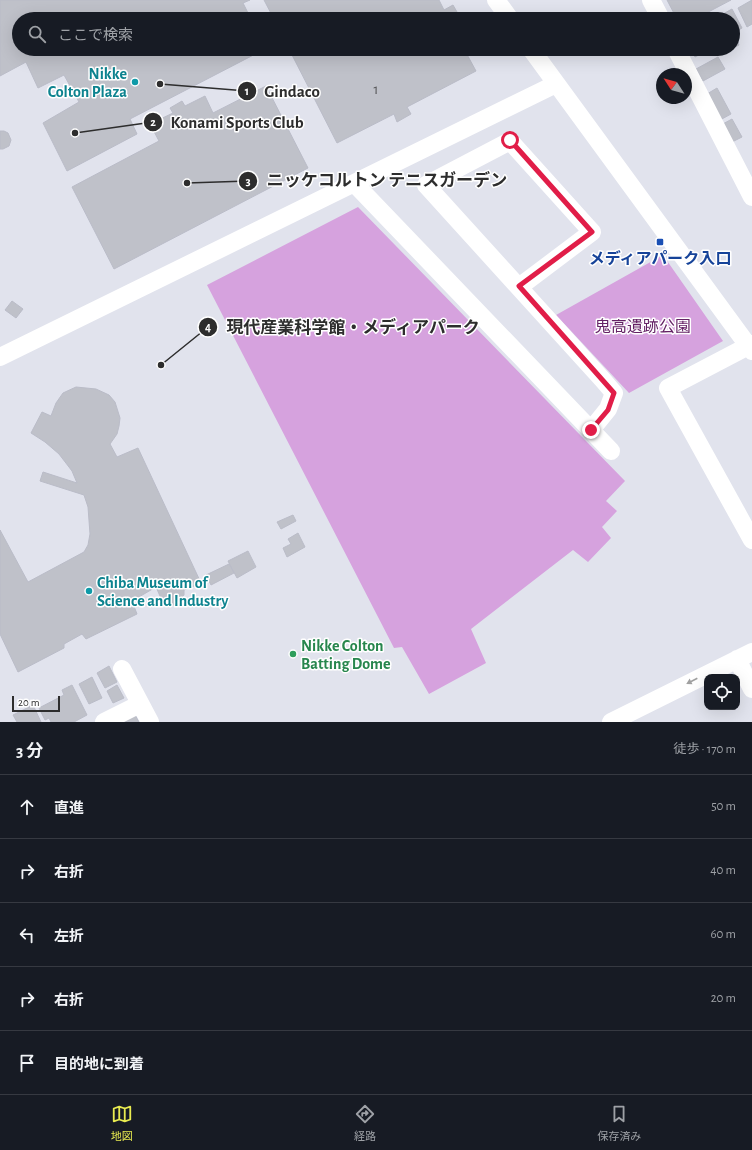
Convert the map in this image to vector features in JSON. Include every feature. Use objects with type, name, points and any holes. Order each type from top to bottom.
[{"type":"street","points":[[496,0],[505,12]]},
{"type":"street","points":[[651,0],[657,12]]},
{"type":"street","points":[[536,56],[751,347],[668,388],[752,540]]},
{"type":"street","points":[[680,56],[752,197]]},
{"type":"street","points":[[0,357],[556,84]]},
{"type":"street","points":[[519,286],[592,232],[510,140],[426,185],[519,286],[614,393],[608,410],[591,430]]},
{"type":"street","points":[[354,183],[611,451]]},
{"type":"street","points":[[611,722],[744,655],[752,689]]},
{"type":"street","points":[[122,669],[150,722]]},
{"type":"street","points":[[104,722],[140,704]]},
{"type":"green space","points":[[358,207],[625,481],[606,501],[617,511],[602,527],[611,538],[588,562],[573,550],[471,629],[486,663],[429,694],[402,647],[394,648],[207,285]]},
{"type":"green space","name":"鬼高遺跡公園","points":[[663,255],[723,341],[629,393],[556,315]]},
{"type":"building","name":"Nikke Colton Plaza","points":[[0,0],[250,0],[243,3],[248,12],[12,12],[12,56],[252,56],[130,119],[137,134],[67,171],[43,123],[79,102],[64,75],[38,88],[26,62],[0,76]]},
{"type":"building","points":[[264,0],[439,0],[444,10],[453,5],[457,12],[270,12]]},
{"type":"building","points":[[667,0],[731,0],[708,12],[673,12]]},
{"type":"building","points":[[752,0],[752,24],[747,27],[738,8]]},
{"type":"building","points":[[732,9],[734,12],[727,12]]},
{"type":"building","points":[[293,56],[468,56],[476,71],[407,107],[411,114],[397,122],[394,114],[337,143]]},
{"type":"building","points":[[718,57],[725,69],[703,81],[696,69]]},
{"type":"building","points":[[266,86],[308,168],[114,269],[72,187],[159,141],[150,124],[173,113],[170,108],[182,101],[185,106],[205,96],[213,113]]},
{"type":"building","points":[[717,88],[731,114],[720,120],[707,94]]},
{"type":"building","points":[[732,119],[742,137],[730,143],[721,125]]},
{"type":"building","points":[[0,131],[8,133],[11,140],[9,146],[3,149],[0,149]]},
{"type":"building","points":[[12,301],[23,309],[16,318],[5,310]]},
{"type":"building","points":[[76,387],[96,389],[109,395],[115,402],[120,418],[117,434],[110,444],[117,457],[138,448],[201,583],[184,590],[184,595],[175,605],[164,605],[156,587],[132,601],[137,614],[86,639],[82,634],[64,644],[64,648],[18,672],[0,634],[0,530],[28,582],[84,552],[88,545],[90,534],[88,507],[84,495],[40,481],[43,472],[77,483],[72,471],[59,454],[31,433],[42,412],[51,416],[56,403],[63,393]]},
{"type":"building","points":[[293,515],[296,521],[281,529],[277,522]]},
{"type":"building","points":[[298,533],[305,547],[287,557],[283,548],[291,544],[288,539]]},
{"type":"building","points":[[248,551],[256,567],[237,578],[228,561]]},
{"type":"building","points":[[229,564],[234,573],[211,585],[206,575]]},
{"type":"building","points":[[109,666],[117,682],[105,688],[97,673]]},
{"type":"building","points":[[92,677],[102,698],[89,704],[79,684]]},
{"type":"building","points":[[72,685],[87,715],[74,722],[51,722],[49,718],[45,720],[39,708],[64,695],[62,690]]},
{"type":"building","points":[[117,685],[124,698],[113,703],[107,691]]},
{"type":"building","points":[[33,705],[41,722],[17,722],[13,715]]},
{"type":"building","points":[[135,715],[139,722],[122,722]]},
{"type":"place","name":"Nikke Colton Plaza","points":[[135,82]]},
{"type":"place","name":"Gindaco","points":[[160,84]]},
{"type":"place","name":"Konami Sports Club","points":[[75,133]]},
{"type":"place","name":"ニッケコルトン テニスガーデン","points":[[187,183]]},
{"type":"place","name":"メディアパーク入口","points":[[660,242]]},
{"type":"place","name":"現代産業科学館・メディアパーク","points":[[161,365]]},
{"type":"place","name":"Chiba Museum of Science and Industry","points":[[89,591]]},
{"type":"place","name":"Nikke Colton Batting Dome","points":[[293,654]]},
{"type":"route","points":[[510,140],[592,232],[519,286],[614,393],[608,410],[591,430]]}]
